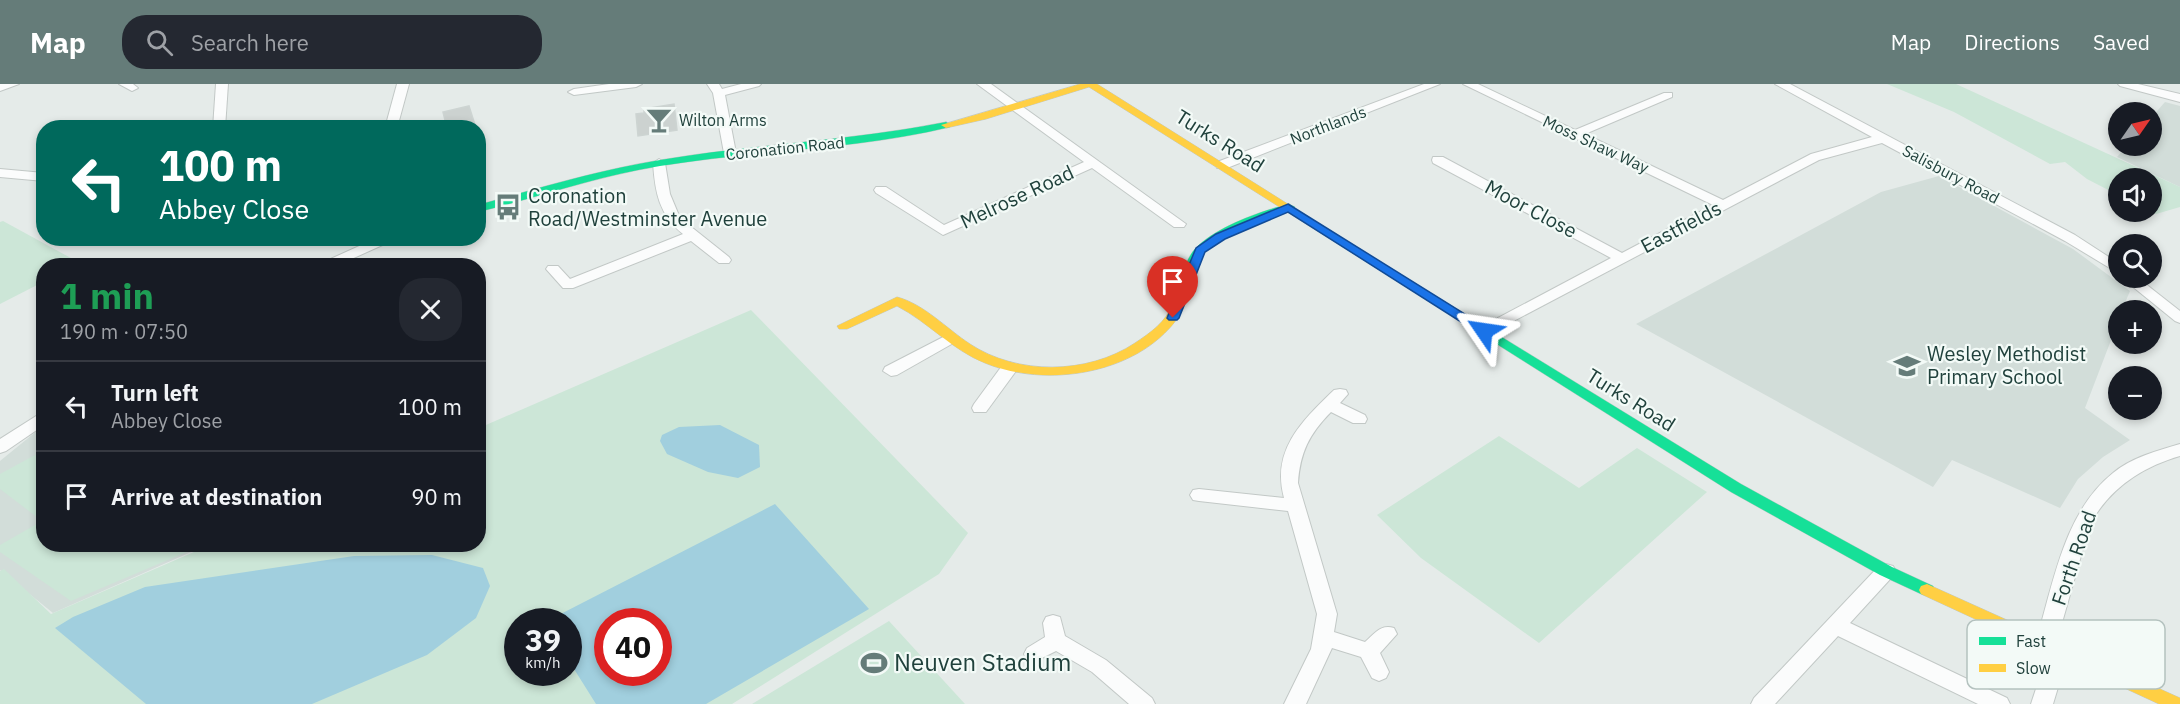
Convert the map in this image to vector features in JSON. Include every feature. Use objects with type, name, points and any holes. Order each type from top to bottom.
[{"type":"street","points":[[0,88],[13,84]]},
{"type":"street","points":[[220,120],[222,84]]},
{"type":"street","points":[[393,120],[403,84]]},
{"type":"street","points":[[574,92],[636,84]]},
{"type":"street","points":[[730,153],[716,88],[755,84]]},
{"type":"street","points":[[983,84],[1179,224]]},
{"type":"street","name":"Coronation Road","points":[[486,207],[568,183],[659,163],[730,153],[826,145],[961,123],[1090,84]]},
{"type":"street","name":"Turks Road","points":[[1090,84],[1726,482],[1887,571],[1992,620]]},
{"type":"street","name":"Moss Shaw Way","points":[[1469,84],[1723,205]]},
{"type":"street","name":"Salisbury Road","points":[[1781,84],[2070,238],[2108,263]]},
{"type":"street","points":[[2124,84],[2180,98]]},
{"type":"street","name":"Northlands","points":[[1222,165],[1425,85]]},
{"type":"street","points":[[1575,134],[1674,97],[1656,89]]},
{"type":"street","name":"Eastfields","points":[[1484,331],[1815,157],[1884,138]]},
{"type":"street","name":"Moor Close","points":[[1438,160],[1623,259]]},
{"type":"street","name":"Melrose Road","points":[[881,190],[943,231],[1094,162]]},
{"type":"street","points":[[659,163],[661,190],[670,214],[724,260]]},
{"type":"street","points":[[0,173],[36,176]]},
{"type":"street","points":[[843,326],[897,301],[978,354],[1010,367],[1046,370],[1076,367],[1118,357],[1137,349],[1162,331],[1173,318],[1200,250],[1221,236],[1288,207]]},
{"type":"street","points":[[553,269],[568,285],[693,235]]},
{"type":"street","points":[[342,258],[371,246]]},
{"type":"street","points":[[2142,288],[2180,318]]},
{"type":"street","points":[[891,370],[951,338]]},
{"type":"street","points":[[981,408],[1010,367]]},
{"type":"street","points":[[1294,704],[1321,649],[1327,614],[1289,483],[1289,463],[1293,447],[1303,431],[1334,400],[1359,419]]},
{"type":"street","points":[[0,446],[36,421]]},
{"type":"street","name":"Forth Road","points":[[2059,620],[2081,524],[2092,504],[2110,483],[2120,476],[2152,458],[2180,450]]},
{"type":"street","points":[[1199,495],[1240,507],[1296,505]]},
{"type":"street","points":[[1762,704],[1887,571]]},
{"type":"street","points":[[1837,626],[1967,689]]},
{"type":"street","points":[[1034,654],[1054,632],[1144,704]]},
{"type":"street","points":[[1369,651],[1387,634]]},
{"type":"street","points":[[1323,637],[1369,651],[1379,672]]},
{"type":"street","points":[[1968,689],[1999,704]]},
{"type":"street","name":"Forth Road","points":[[2042,704],[2045,689]]},
{"type":"street","name":"Turks Road","points":[[2143,689],[2176,704]]},
{"type":"shaded area","points":[[2165,102],[2180,106],[2180,187],[2162,178],[2162,168],[2140,168],[2117,157],[2162,156],[2162,105]]},
{"type":"shaded area","name":"Wesley Methodist Primary School","points":[[1939,176],[2073,249],[2108,275],[2108,288],[2126,288],[2130,291],[2126,300],[2108,300],[2108,348],[2085,408],[2130,440],[2103,457],[2078,479],[2060,508],[1952,460],[1933,487],[1636,324],[1881,192]]},
{"type":"shaded area","points":[[36,432],[36,552],[191,552],[53,613],[0,570],[0,461]]},
{"type":"green space","points":[[1887,84],[1956,84],[2108,154],[2108,156],[2139,168],[2108,168],[2108,190],[2087,179],[2065,162],[2050,164],[1954,112]]},
{"type":"green space","points":[[2162,179],[2180,187],[2180,207],[2162,212]]},
{"type":"green space","points":[[3,221],[36,239],[36,246],[49,246],[71,258],[36,258],[36,286],[0,304],[0,222]]},
{"type":"green space","points":[[751,310],[968,533],[939,574],[732,704],[0,704],[0,571],[4,569],[51,614],[194,552],[486,552],[486,425]]},
{"type":"green space","points":[[1499,436],[1579,488],[1637,448],[1707,492],[1539,643],[1421,558],[1377,515]]},
{"type":"green space","points":[[36,456],[36,516],[0,489],[0,474]]},
{"type":"green space","points":[[36,524],[36,552],[186,552],[71,601],[0,552],[0,545]]},
{"type":"green space","name":"Neuven Stadium","points":[[889,621],[965,704],[752,704]]},
{"type":"water","points":[[720,425],[759,445],[760,467],[738,478],[708,472],[667,454],[660,441],[662,435],[679,427]]},
{"type":"water","points":[[775,504],[869,609],[706,704],[596,704],[582,682],[582,608],[572,608]]},
{"type":"water","points":[[432,555],[483,568],[490,586],[476,618],[427,655],[312,704],[146,704],[55,628],[73,617],[145,587],[354,556]]},
{"type":"building","name":"Wilton Arms","points":[[674,104],[677,130],[638,136],[636,114],[644,113],[644,109]]},
{"type":"building","points":[[469,106],[473,120],[445,120],[443,112]]},
{"type":"traffic: fast","points":[[486,207],[568,183],[637,167],[732,153],[875,138],[946,125]]},
{"type":"traffic: fast","points":[[1187,277],[1199,251],[1217,237],[1241,225],[1289,207]]},
{"type":"traffic: fast","points":[[1339,240],[1736,488],[1886,571],[1927,590]]},
{"type":"traffic: slow","points":[[1090,84],[1339,240]]},
{"type":"traffic: slow","points":[[946,125],[983,117],[1090,84]]},
{"type":"traffic: slow","points":[[843,326],[897,301],[989,360],[1011,367],[1036,371],[1086,367],[1111,360],[1154,336],[1174,314],[1187,277]]},
{"type":"traffic: slow","points":[[1927,590],[1993,620]]},
{"type":"traffic: slow","points":[[2143,689],[2176,704]]},
{"type":"place","name":"Wilton Arms","points":[[659,120]]},
{"type":"place","name":"Coronation Road/Westminster Avenue","points":[[508,207]]},
{"type":"place","name":"Wesley Methodist Primary School","points":[[1907,366]]},
{"type":"place","name":"Neuven Stadium","points":[[874,663]]},
{"type":"route","points":[[1173,318],[1200,250],[1221,236],[1288,207],[1484,331]]}]
